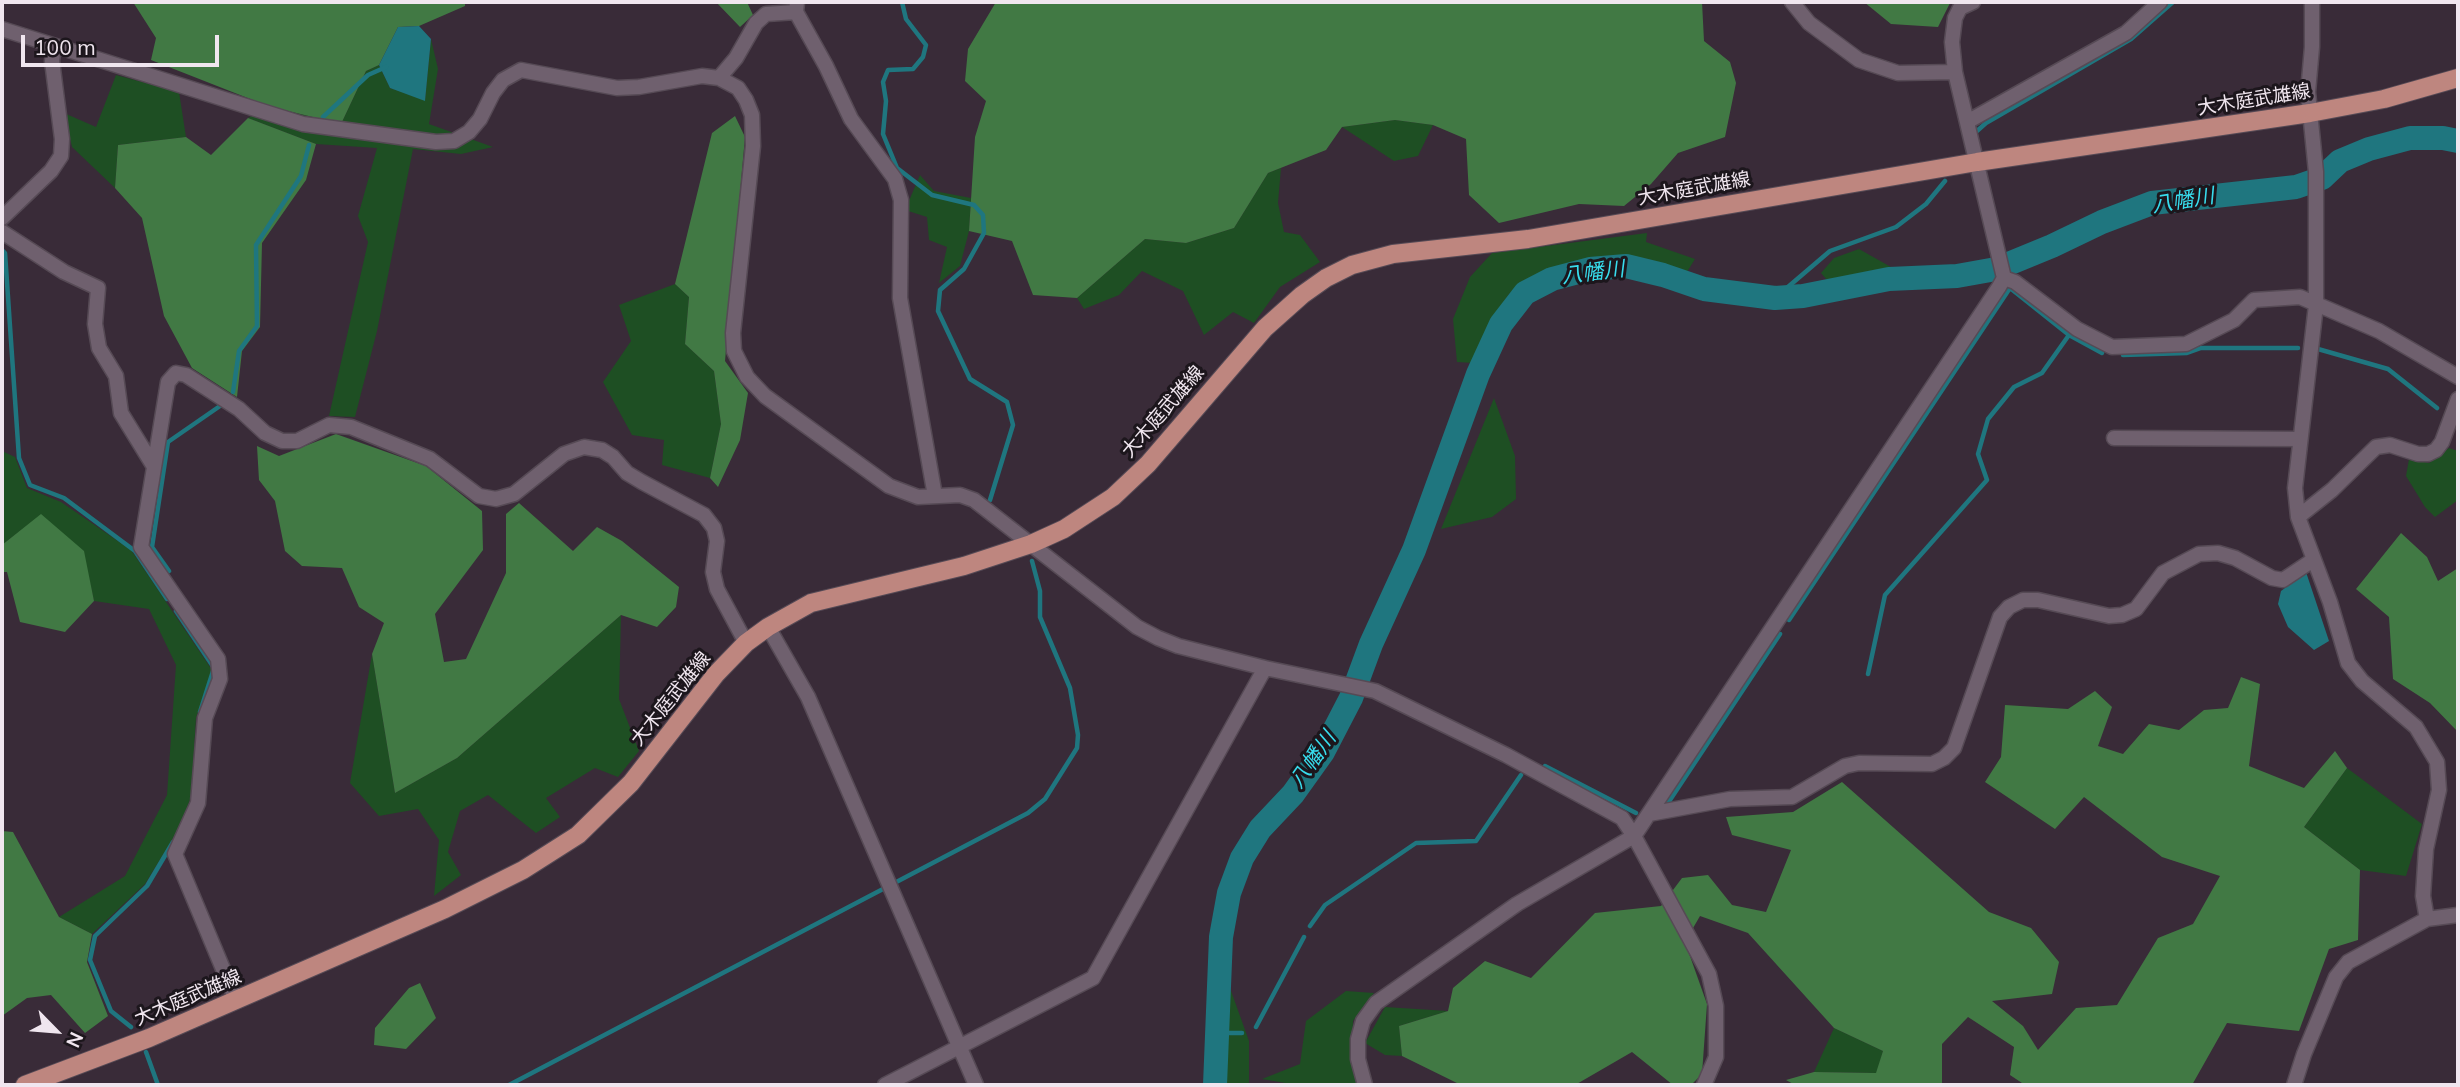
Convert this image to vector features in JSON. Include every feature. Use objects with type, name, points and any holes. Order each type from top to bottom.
[{"type":"main road","name":"大木庭武雄線","points":[[24,1085],[149,1038],[445,909],[523,870],[578,835],[631,783],[716,674],[746,643],[811,603],[964,566],[1031,544],[1065,529],[1113,497],[1148,464],[1265,328],[1302,295],[1326,278],[1352,265],[1393,254],[1528,239],[1977,162],[2310,113],[2384,99],[2458,78]]},
{"type":"street","points":[[1792,2],[1809,23],[1859,60],[1898,73],[1955,72]]},
{"type":"street","points":[[1365,1085],[1358,1059],[1358,1039],[1363,1021],[1376,1003],[1517,904],[1634,836],[2004,278],[1955,72],[1952,42],[1955,18],[1960,8],[1973,2]]},
{"type":"street","points":[[1967,121],[2126,33],[2161,2]]},
{"type":"street","points":[[2312,2],[2308,92],[2316,172],[2316,305],[2295,488],[2298,517],[2330,602],[2348,663],[2362,681],[2416,727],[2437,762],[2440,790],[2426,849],[2423,896],[2427,919]]},
{"type":"street","points":[[719,78],[736,58],[756,23],[765,14],[796,7],[851,119],[895,179],[901,200],[900,298],[935,496]]},
{"type":"street","points":[[2,29],[303,124],[436,142],[454,141],[469,132],[503,80],[521,70],[617,88],[702,76],[719,78],[738,88],[752,115],[753,146],[733,332],[734,351],[747,377],[765,396],[889,486],[905,494],[918,497],[960,495],[974,500],[1137,627],[1158,638],[1178,646],[1265,668],[1375,691],[1506,755],[1622,818],[1709,974],[1716,1006],[1716,1057],[1704,1085]]},
{"type":"street","points":[[2,218],[51,171],[61,156],[62,139],[52,61],[54,46]]},
{"type":"street","points":[[2,232],[64,272],[98,288],[95,324],[99,348],[116,376],[121,413],[153,465]]},
{"type":"street","points":[[2004,278],[2015,282],[2077,329],[2112,348],[2186,344],[2234,320],[2254,300],[2300,297],[2379,331],[2458,377]]},
{"type":"street","points":[[236,1000],[174,854],[198,803],[205,718],[220,679],[218,659],[141,547],[168,382],[176,373],[186,375],[239,409],[265,433],[282,441],[297,441],[328,425],[351,427],[430,458],[479,496],[496,499],[514,494],[564,454],[584,447],[602,450],[642,482],[704,515],[714,528],[717,541],[713,572],[717,589],[746,643]]},
{"type":"street","points":[[2298,517],[2332,490],[2376,447],[2390,444],[2418,454],[2428,454],[2436,450],[2442,442],[2458,399]]},
{"type":"street","points":[[2114,438],[2300,439]]},
{"type":"street","points":[[1648,814],[1730,799],[1792,797],[1845,766],[1859,763],[1932,764],[1944,758],[1954,748],[2000,617],[2009,607],[2023,600],[2038,600],[2109,616],[2122,615],[2136,609],[2163,573],[2199,554],[2218,553],[2235,558],[2272,578],[2283,580],[2313,560]]},
{"type":"street","points":[[768,627],[808,697],[976,1085]]},
{"type":"street","points":[[885,1085],[1093,978],[1265,668]]},
{"type":"street","points":[[2294,1085],[2336,977],[2348,962],[2427,919],[2458,915]]},
{"type":"green space","points":[[133,2],[465,2],[465,6],[419,26],[398,27],[379,65],[366,71],[341,124],[268,106],[151,60],[156,38]]},
{"type":"green space","points":[[716,2],[747,2],[753,15],[740,27]]},
{"type":"green space","points":[[996,2],[1702,2],[1704,41],[1730,62],[1736,83],[1725,137],[1678,153],[1651,184],[1624,206],[1579,204],[1499,223],[1469,195],[1466,139],[1433,125],[1395,120],[1342,127],[1326,150],[1268,173],[1234,228],[1186,243],[1145,239],[1077,298],[1033,295],[1012,241],[969,231],[975,137],[986,101],[965,81],[968,49]]},
{"type":"green space","points":[[1864,2],[1950,3],[1938,27],[1891,24]]},
{"type":"green space","points":[[431,39],[438,69],[429,124],[493,147],[461,154],[413,149],[377,331],[355,417],[329,416],[368,242],[358,216],[377,148],[316,144],[248,118],[268,106],[341,124],[366,71],[379,65],[390,88],[425,100]]},
{"type":"green space","points":[[116,75],[179,92],[186,137],[118,145],[115,188],[72,147],[64,113],[96,127]]},
{"type":"green space","points":[[735,116],[745,137],[725,361],[748,393],[740,440],[718,487],[710,478],[721,424],[714,371],[685,344],[689,297],[675,284],[712,133]]},
{"type":"green space","points":[[248,118],[316,144],[306,180],[262,243],[260,327],[242,351],[237,397],[192,368],[164,316],[142,218],[115,188],[118,145],[186,137],[211,155]]},
{"type":"green space","points":[[1395,120],[1433,125],[1418,156],[1394,161],[1342,127]]},
{"type":"green space","points":[[1281,168],[1278,203],[1284,232],[1300,235],[1320,262],[1280,287],[1254,323],[1233,312],[1204,335],[1183,291],[1142,271],[1119,295],[1084,309],[1077,298],[1145,239],[1186,243],[1234,228],[1268,173]]},
{"type":"green space","points":[[920,175],[934,191],[971,198],[969,231],[960,266],[939,283],[947,247],[929,240],[927,217],[905,210]]},
{"type":"green space","points":[[1647,233],[1646,242],[1695,259],[1687,272],[1648,259],[1616,255],[1536,274],[1509,294],[1492,321],[1474,363],[1457,362],[1453,319],[1470,277],[1492,253]]},
{"type":"green space","points":[[1859,249],[1891,267],[1827,280],[1821,273],[1834,258]]},
{"type":"green space","points":[[675,284],[689,297],[685,344],[714,371],[721,424],[710,478],[662,465],[664,440],[632,435],[603,382],[631,341],[619,305]]},
{"type":"green space","points":[[1494,398],[1515,456],[1516,499],[1492,517],[1441,529]]},
{"type":"green space","points":[[336,434],[426,466],[482,511],[483,550],[435,614],[444,662],[466,659],[506,573],[506,514],[519,503],[573,551],[597,527],[622,541],[679,587],[676,607],[657,627],[621,615],[457,758],[395,793],[372,654],[384,623],[359,607],[342,568],[302,566],[285,551],[275,501],[259,480],[257,446],[279,456]]},
{"type":"green space","points":[[2449,448],[2458,451],[2458,500],[2435,517],[2425,507],[2406,476],[2409,459],[2429,463]]},
{"type":"green space","points":[[2,451],[15,457],[27,488],[61,502],[131,550],[212,670],[196,718],[191,797],[180,827],[145,884],[92,934],[59,917],[125,876],[167,795],[176,665],[149,609],[94,601],[83,551],[41,515],[2,545]]},
{"type":"green space","points":[[41,514],[84,551],[94,601],[65,632],[20,622],[7,572],[2,572],[2,545]]},
{"type":"green space","points":[[2401,533],[2427,557],[2438,581],[2458,568],[2458,732],[2430,703],[2393,679],[2389,617],[2356,589]]},
{"type":"green space","points":[[621,615],[619,699],[639,751],[618,777],[595,768],[546,798],[560,817],[536,833],[488,795],[460,811],[448,852],[461,875],[434,896],[439,840],[418,809],[379,816],[350,783],[372,654],[395,793],[457,758]]},
{"type":"green space","points":[[2241,677],[2260,684],[2249,766],[2304,788],[2335,751],[2347,768],[2304,827],[2360,870],[2358,940],[2329,949],[2299,1031],[2227,1023],[2192,1085],[2025,1085],[2010,1075],[2014,1047],[1968,1017],[1942,1044],[1942,1085],[1795,1085],[1786,1080],[1814,1072],[1876,1073],[1883,1051],[1834,1028],[1748,933],[1700,916],[1685,942],[1707,1004],[1702,1074],[1691,1085],[1673,1085],[1632,1052],[1575,1085],[1461,1085],[1402,1056],[1399,1026],[1448,1011],[1453,988],[1485,961],[1531,978],[1595,913],[1661,906],[1682,878],[1708,875],[1732,905],[1766,912],[1791,850],[1732,835],[1726,817],[1793,812],[1842,782],[1989,912],[2031,928],[2059,962],[2052,994],[1992,1001],[2023,1026],[2038,1050],[2076,1008],[2117,1005],[2158,938],[2193,924],[2220,876],[2162,857],[2084,797],[2055,829],[1985,782],[2001,757],[2005,705],[2068,709],[2095,691],[2112,707],[2098,746],[2123,754],[2149,724],[2179,730],[2204,710],[2228,708]]},
{"type":"green space","points":[[2347,768],[2422,824],[2406,876],[2360,870],[2304,827]]},
{"type":"green space","points":[[2,831],[13,832],[59,917],[92,934],[87,962],[108,1016],[85,1033],[51,995],[27,998],[2,1016]]},
{"type":"green space","points":[[420,983],[436,1018],[406,1049],[374,1045],[375,1028],[409,988]]},
{"type":"green space","points":[[1230,988],[1249,1041],[1249,1085],[1224,1085]]},
{"type":"green space","points":[[1346,991],[1374,993],[1353,1021],[1352,1061],[1357,1085],[1297,1085],[1262,1079],[1300,1064],[1306,1021]]},
{"type":"green space","points":[[1385,1007],[1448,1011],[1399,1026],[1402,1056],[1385,1055],[1365,1043]]},
{"type":"green space","points":[[1834,1028],[1883,1051],[1877,1073],[1814,1072]]},
{"type":"water","points":[[419,26],[431,39],[425,101],[390,88],[379,65],[398,27]]},
{"type":"water","points":[[2306,572],[2329,641],[2314,650],[2288,627],[2278,604],[2281,591]]},
{"type":"waterway","points":[[902,2],[906,19],[926,45],[923,57],[913,69],[888,70],[883,82],[886,101],[883,134],[897,168],[932,195],[974,205],[983,215],[984,233],[964,269],[940,290],[938,311],[970,379],[1007,402],[1013,425],[990,500]]},
{"type":"waterway","points":[[1977,131],[1986,123],[2131,39],[2173,2]]},
{"type":"waterway","points":[[323,117],[368,75],[386,67]]},
{"type":"waterway","name":"八幡川","points":[[1215,1085],[1221,937],[1229,893],[1242,858],[1260,829],[1293,794],[1323,752],[1351,698],[1371,644],[1414,550],[1478,374],[1501,324],[1525,293],[1552,279],[1590,269],[1626,266],[1704,289],[1775,298],[1803,296],[1889,279],[1957,276],[1996,269],[2152,203],[2296,187],[2322,178],[2340,161],[2369,149],[2410,138],[2458,141]]},
{"type":"waterway","points":[[233,392],[239,351],[257,326],[256,245],[301,176],[309,145]]},
{"type":"waterway","points":[[1775,298],[1830,251],[1896,227],[1926,204],[1945,181]]},
{"type":"waterway","points":[[2,250],[5,253],[19,458],[30,485],[64,498],[135,551],[167,599]]},
{"type":"waterway","points":[[1789,620],[2010,288],[2069,335],[2102,353]]},
{"type":"waterway","points":[[1868,674],[1885,595],[1987,480],[1978,454],[1988,419],[2014,387],[2042,373],[2069,335]]},
{"type":"waterway","points":[[2123,355],[2187,353],[2201,348],[2298,348]]},
{"type":"waterway","points":[[2318,349],[2388,369],[2437,408]]},
{"type":"waterway","points":[[169,571],[152,547],[168,442],[220,406]]},
{"type":"waterway","points":[[509,1085],[1028,813],[1045,799],[1077,748],[1078,735],[1070,688],[1040,617],[1040,591],[1032,561]]},
{"type":"waterway","points":[[176,611],[214,668],[200,712]]},
{"type":"waterway","points":[[1668,803],[1780,634]]},
{"type":"waterway","points":[[1545,766],[1636,813]]},
{"type":"waterway","points":[[1310,926],[1325,905],[1416,843],[1476,841],[1521,775]]},
{"type":"waterway","points":[[131,1027],[111,1011],[90,960],[95,936],[147,886],[173,842]]},
{"type":"waterway","points":[[1256,1027],[1304,937]]},
{"type":"waterway","points":[[1217,1033],[1242,1033]]},
{"type":"waterway","points":[[146,1052],[158,1085]]}]
